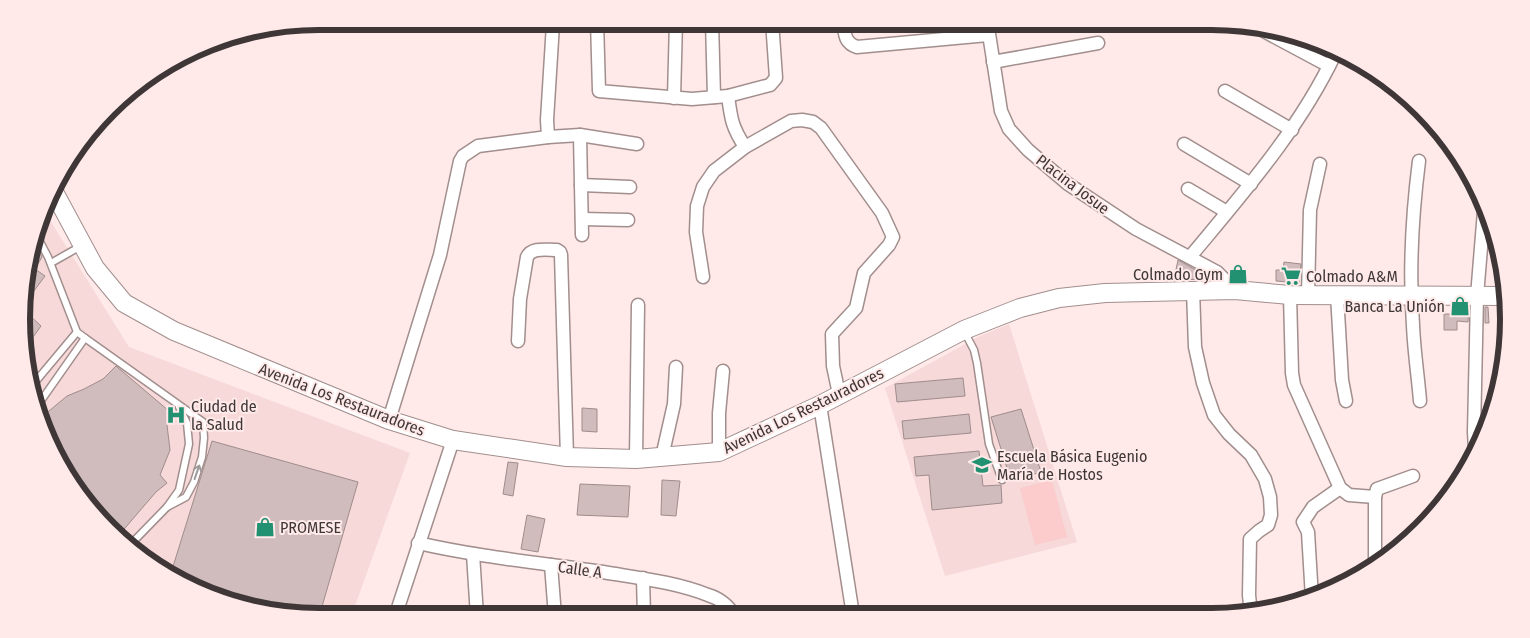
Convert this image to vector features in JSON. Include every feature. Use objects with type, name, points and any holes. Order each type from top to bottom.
[{"type":"street","points":[[548,137],[547,120],[553,30]]},
{"type":"street","points":[[597,30],[599,91],[674,98],[728,96],[770,85],[776,78],[773,30]]},
{"type":"street","points":[[674,98],[676,30]]},
{"type":"street","points":[[712,30],[714,97]]},
{"type":"street","points":[[845,30],[847,41],[851,45],[858,47],[988,35]]},
{"type":"street","name":"Placina Josue","points":[[988,30],[1001,111],[1009,129],[1028,150],[1068,184],[1136,229],[1217,272],[1235,290]]},
{"type":"street","points":[[1277,38],[1329,66]]},
{"type":"street","points":[[993,62],[1098,43]]},
{"type":"street","points":[[1190,257],[1251,184],[1292,130],[1333,57]]},
{"type":"street","points":[[1225,91],[1292,130]]},
{"type":"street","points":[[728,96],[731,123],[745,147]]},
{"type":"street","points":[[703,277],[696,232],[697,206],[703,187],[714,171],[745,147],[791,121],[813,122],[821,128],[882,213],[893,237],[889,245],[864,273],[856,308],[832,334],[833,366],[839,394]]},
{"type":"street","points":[[580,135],[582,235]]},
{"type":"street","points":[[389,420],[440,255],[461,158],[478,146],[548,137],[580,135],[637,144]]},
{"type":"street","points":[[1184,144],[1251,184]]},
{"type":"street","points":[[1419,161],[1413,211],[1412,325],[1420,401]]},
{"type":"street","points":[[1308,295],[1310,210],[1320,164]]},
{"type":"street","points":[[582,185],[630,186]]},
{"type":"street","points":[[1188,189],[1227,212]]},
{"type":"street","name":"Avenida Los Restauradores","points":[[57,198],[95,268],[124,303],[174,331],[389,420],[453,440],[567,458],[636,459],[720,452],[820,405],[964,330],[1020,308],[1059,298],[1104,293],[1194,290],[1235,290],[1290,295],[1337,296],[1499,296]]},
{"type":"street","points":[[582,219],[628,220]]},
{"type":"street","points":[[1474,438],[1477,296],[1483,221]]},
{"type":"street","points":[[518,341],[520,299],[529,252],[534,250],[557,250],[561,255],[567,458]]},
{"type":"street","points":[[1194,290],[1195,347],[1203,384],[1214,415],[1251,454],[1264,479],[1270,496],[1271,515],[1268,525],[1250,540],[1250,606]]},
{"type":"street","points":[[1290,295],[1293,379],[1340,488],[1349,495],[1375,497]]},
{"type":"street","points":[[1337,296],[1342,380],[1346,401]]},
{"type":"street","points":[[636,459],[638,305]]},
{"type":"street","points":[[662,457],[674,404],[676,366]]},
{"type":"street","points":[[720,452],[719,413],[723,371]]},
{"type":"street","points":[[820,405],[852,608]]},
{"type":"street","points":[[398,608],[453,440]]},
{"type":"street","points":[[1375,557],[1375,497],[1378,489],[1412,476]]},
{"type":"street","points":[[1312,590],[1308,532],[1303,522],[1313,507],[1340,488]]},
{"type":"street","name":"Calle A","points":[[418,543],[473,554],[643,578],[708,595],[721,601],[730,608]]},
{"type":"street","points":[[473,554],[476,608]]},
{"type":"street","points":[[551,565],[554,608]]},
{"type":"street","points":[[643,578],[644,608]]},
{"type":"lane","points":[[40,243],[77,332],[178,406],[203,422],[202,456],[194,482],[186,497],[167,507]]},
{"type":"lane","points":[[50,263],[82,245]]},
{"type":"lane","points":[[964,330],[974,350],[989,444],[1002,480]]},
{"type":"lane","points":[[37,380],[77,332]]},
{"type":"lane","points":[[42,400],[85,338]]},
{"type":"lane","points":[[134,541],[167,507],[179,490],[189,444],[187,423],[178,406]]},
{"type":"shaded area","name":"Ciudad de la Salud","points":[[48,218],[129,347],[410,453],[354,608],[281,606],[244,598],[208,586],[158,559],[128,536],[90,495],[60,447],[45,412],[32,357],[30,319],[32,281]]},
{"type":"shaded area","name":"Escuela Básica Eugenio María de Hostos","points":[[1009,324],[1077,542],[945,576],[885,388],[978,337]]},
{"type":"shaded area","points":[[1052,480],[1067,537],[1035,545],[1020,488]]},
{"type":"building","points":[[38,252],[42,257],[35,269],[45,276],[31,295],[32,281]]},
{"type":"building","points":[[1178,260],[1212,279],[1213,280],[1174,279]]},
{"type":"building","name":"Colmado A&M","points":[[1284,262],[1301,264],[1299,283],[1276,281],[1276,270],[1283,270]]},
{"type":"building","points":[[1456,306],[1469,306],[1468,322],[1457,321],[1457,330],[1444,330],[1444,314],[1456,314]]},
{"type":"building","points":[[1485,307],[1488,307],[1489,323],[1485,323]]},
{"type":"building","points":[[30,316],[41,326],[31,340]]},
{"type":"building","points":[[116,366],[169,411],[167,425],[170,450],[160,475],[167,483],[156,492],[123,531],[102,510],[79,480],[60,447],[46,414],[67,396],[103,379]]},
{"type":"building","points":[[963,378],[965,396],[897,402],[895,384]]},
{"type":"building","points":[[582,408],[597,409],[597,432],[582,431]]},
{"type":"building","points":[[1021,409],[1041,472],[1011,481],[991,417]]},
{"type":"building","points":[[969,414],[971,433],[904,439],[902,421]]},
{"type":"building","name":"PROMESE","points":[[212,441],[358,482],[322,608],[281,606],[244,598],[208,586],[173,568]]},
{"type":"building","points":[[979,451],[983,486],[1001,485],[1002,503],[932,510],[929,475],[916,476],[914,457]]},
{"type":"building","points":[[508,462],[518,463],[513,496],[503,494]]},
{"type":"building","points":[[662,480],[680,481],[676,516],[661,515]]},
{"type":"building","points":[[580,484],[630,486],[628,517],[577,515]]},
{"type":"building","points":[[527,515],[545,519],[538,552],[521,549]]},
{"type":"place","name":"Colmado Gym","points":[[1238,274]]},
{"type":"place","name":"Colmado A&M","points":[[1291,276]]},
{"type":"place","name":"Banca La Unión","points":[[1460,306]]},
{"type":"place","name":"Ciudad de la Salud","points":[[176,415]]},
{"type":"place","name":"Escuela Básica Eugenio María de Hostos","points":[[982,465]]},
{"type":"place","name":"PROMESE","points":[[265,527]]}]
